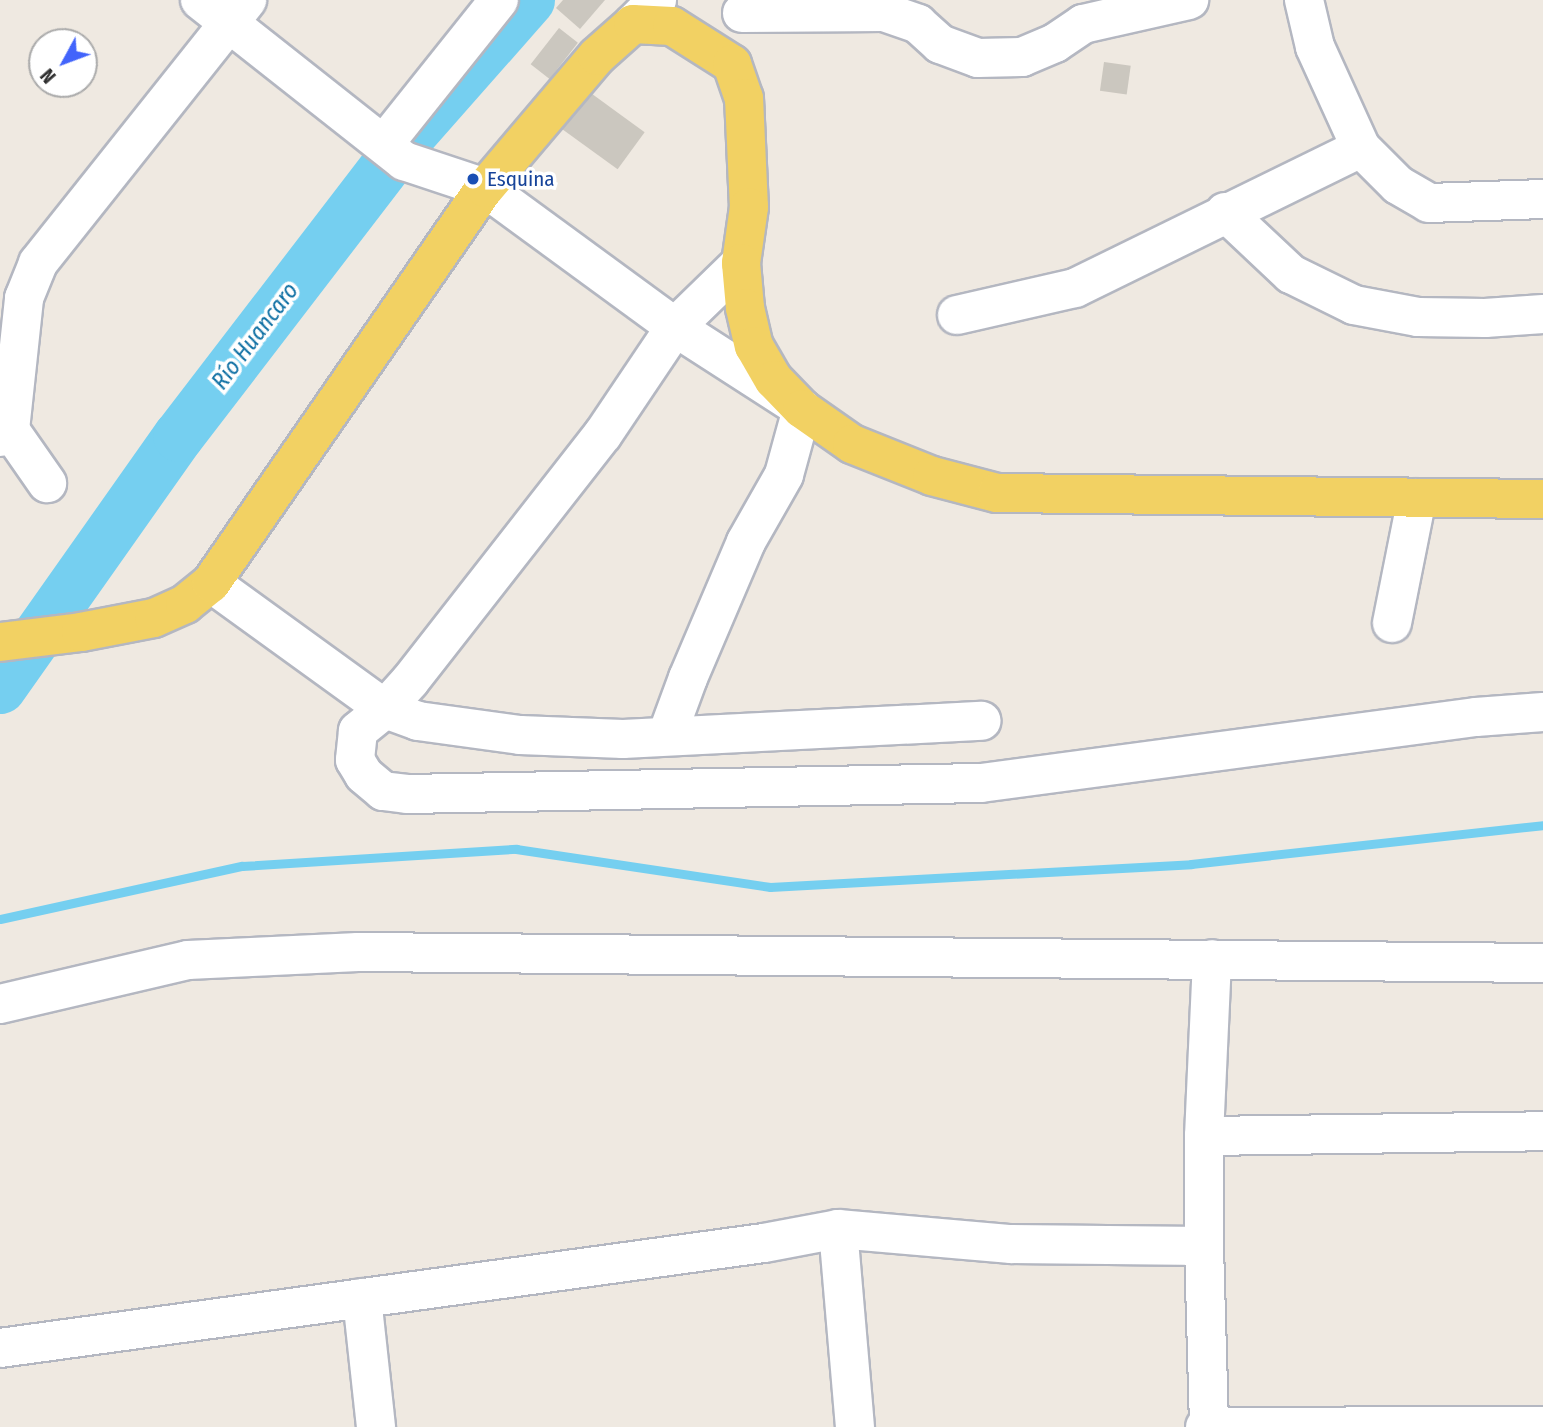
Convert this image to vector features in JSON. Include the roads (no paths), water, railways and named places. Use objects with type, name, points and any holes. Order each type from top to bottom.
[{"type":"main road","points":[[0,642],[81,632],[154,618],[185,604],[211,583],[485,188],[597,56],[645,12],[732,64],[744,99],[747,134],[749,207],[741,263],[745,308],[754,346],[774,380],[802,409],[852,444],[932,476],[997,493],[1543,499]]},
{"type":"street","points":[[394,153],[499,0]]},
{"type":"street","points":[[732,64],[742,6],[884,12],[918,24],[940,44],[978,58],[1022,57],[1055,43],[1083,24],[1189,0]]},
{"type":"street","points":[[1304,0],[1315,47],[1361,148],[1398,185],[1429,203],[1543,199]]},
{"type":"street","points":[[47,483],[5,434],[24,298],[38,263],[226,7],[394,153],[485,188],[675,327],[802,409],[784,475],[746,542],[688,678],[667,735]]},
{"type":"street","points":[[957,315],[1075,288],[1225,212],[1361,148]]},
{"type":"street","points":[[1225,212],[1291,274],[1354,305],[1418,317],[1543,314]]},
{"type":"street","points":[[741,263],[675,327],[603,434],[385,709],[358,731],[355,760],[364,775],[383,791],[407,794],[981,783],[1449,720],[1543,712]]},
{"type":"street","points":[[1392,623],[1417,498]]},
{"type":"street","points":[[211,583],[385,709],[418,721],[520,735],[623,739],[982,722]]},
{"type":"street","points":[[0,1004],[188,960],[358,952],[1543,963]]},
{"type":"street","points":[[1212,959],[1204,1136],[1207,1427],[1543,1426]]},
{"type":"street","points":[[1204,1136],[1543,1131]]},
{"type":"street","points":[[0,1348],[764,1242],[838,1229],[1011,1244],[1204,1246]]},
{"type":"street","points":[[838,1229],[855,1427]]},
{"type":"street","points":[[362,1298],[376,1427]]},
{"type":"waterway","name":"Río Huancaro","points":[[0,688],[178,436],[402,144],[529,0]]},
{"type":"waterway","points":[[0,919],[242,866],[516,849],[770,887],[1191,864],[1543,825]]},
{"type":"place","name":"Esquina","points":[[473,179]]}]
